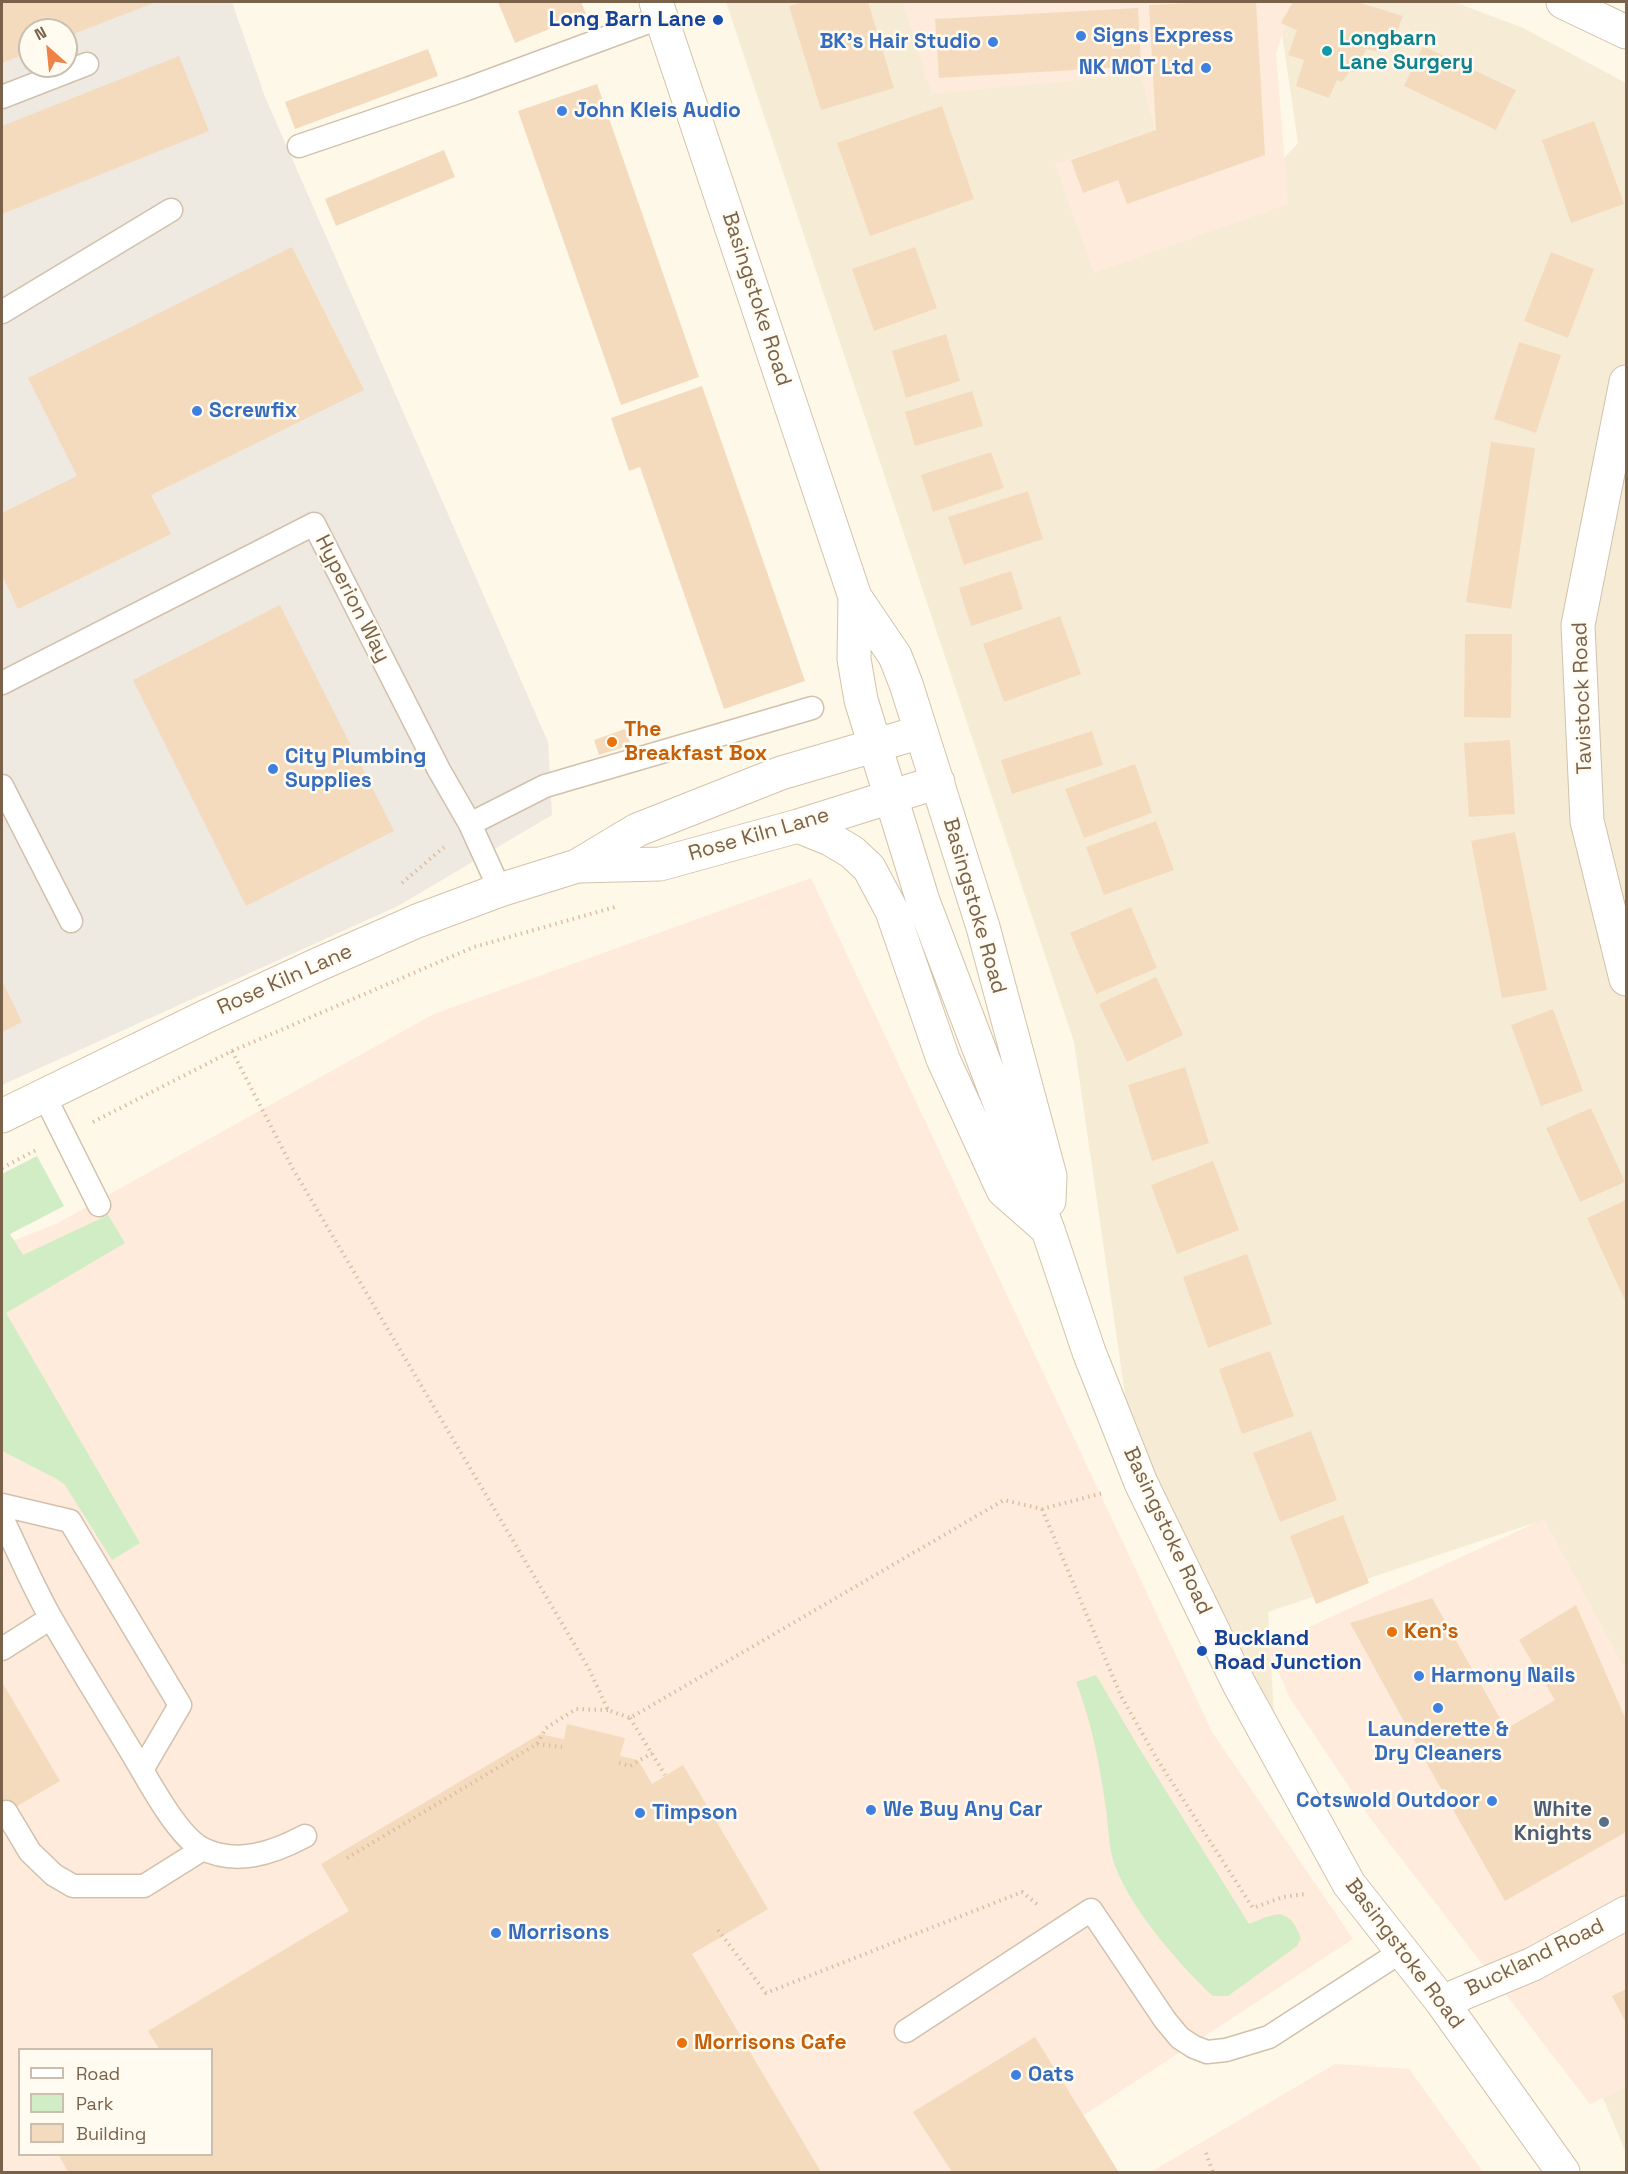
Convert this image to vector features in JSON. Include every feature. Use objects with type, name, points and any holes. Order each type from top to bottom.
[{"type":"main road","points":[[1563,2],[1626,32]]},
{"type":"main road","name":"Basingstoke Road","points":[[659,9],[855,597],[895,656],[938,782],[983,927],[1050,1176],[1048,1230]]},
{"type":"main road","name":"Tavistock Road","points":[[1626,382],[1578,625],[1587,821],[1626,979]]},
{"type":"main road","name":"Basingstoke Road","points":[[855,597],[854,659],[861,700],[923,901],[1048,1230],[1089,1352],[1142,1483],[1239,1684],[1349,1884],[1442,2002],[1563,2172]]},
{"type":"main road","name":"Rose Kiln Lane","points":[[2,1116],[317,965],[417,921],[500,890],[578,866],[638,830],[781,773],[921,732]]},
{"type":"main road","name":"Rose Kiln Lane","points":[[578,866],[660,864],[798,826],[938,782]]},
{"type":"main road","points":[[798,826],[830,839],[852,852],[869,868],[892,911],[943,1059],[1003,1190],[1048,1230]]},
{"type":"main road","name":"Buckland Road","points":[[1442,2002],[1533,1964],[1626,1913]]},
{"type":"lane","points":[[299,146],[467,89],[659,9]]},
{"type":"lane","points":[[2,97],[87,64]]},
{"type":"lane","points":[[2,312],[171,210]]},
{"type":"lane","name":"Hyperion Way","points":[[2,684],[314,524],[439,770],[470,824],[500,890]]},
{"type":"lane","points":[[470,824],[545,786],[813,708]]},
{"type":"lane","points":[[2,786],[71,921]]},
{"type":"lane","points":[[44,1095],[99,1205]]},
{"type":"lane","points":[[2,1505],[70,1521],[180,1705],[142,1770]]},
{"type":"lane","points":[[2,1518],[51,1618],[142,1770],[181,1830],[191,1841],[203,1849],[231,1857],[265,1854],[283,1848],[305,1836]]},
{"type":"lane","points":[[2,1649],[51,1618]]},
{"type":"lane","points":[[6,1812],[30,1852],[54,1875],[73,1886],[144,1886],[203,1849]]},
{"type":"lane","points":[[906,2031],[1091,1910],[1165,2020],[1180,2038],[1194,2048],[1207,2052],[1226,2050],[1269,2037],[1402,1951]]},
{"type":"path","points":[[399,886],[470,824]]},
{"type":"path","points":[[2,1168],[232,1051],[474,947],[621,905]]},
{"type":"path","points":[[232,1051],[293,1169],[589,1669],[608,1710]]},
{"type":"path","points":[[630,1718],[1004,1500],[1042,1509],[1142,1483]]},
{"type":"path","points":[[1042,1509],[1120,1696],[1157,1759],[1253,1908],[1283,1897],[1305,1894]]},
{"type":"path","points":[[347,1858],[537,1744],[546,1728],[576,1710],[608,1710],[630,1718],[665,1775]]},
{"type":"path","points":[[537,1744],[562,1747]]},
{"type":"path","points":[[619,1763],[630,1766],[652,1753]]},
{"type":"path","points":[[718,1930],[766,1993],[1022,1892],[1039,1905]]},
{"type":"path","points":[[1206,2153],[1213,2172]]},
{"type":"shaded area","points":[[2,2],[232,2],[265,97],[548,742],[552,815],[398,906],[2,1085]]},
{"type":"shaded area","points":[[726,2],[903,2],[932,93],[1141,74],[1156,130],[1220,228],[1298,143],[1282,34],[1293,2],[1454,2],[1523,28],[1626,83],[1626,1715],[1534,1523],[1268,1612],[1278,1781],[1133,1450],[1074,1042]]},
{"type":"shaded area","points":[[903,2],[1293,2],[1276,53],[1288,204],[1094,273],[1055,164],[1156,130],[1141,74],[932,94]]},
{"type":"shaded area","points":[[811,878],[1212,1732],[1353,1939],[997,2172],[2,2172],[2,1245],[56,1224],[434,1014]]},
{"type":"shaded area","points":[[1544,1519],[1626,1671],[1626,2087],[1590,2104],[1370,1818],[1291,1700],[1264,1640],[1307,1628]]},
{"type":"shaded area","points":[[1335,2064],[1409,2069],[1483,2172],[1151,2172]]},
{"type":"shaded area","points":[[1626,2085],[1626,2153],[1603,2098]]},
{"type":"green space","points":[[37,1156],[64,1206],[10,1234],[23,1255],[108,1215],[125,1243],[6,1313],[140,1543],[112,1560],[65,1485],[2,1451],[2,1174]]},
{"type":"green space","points":[[1096,1675],[1249,1924],[1274,1915],[1286,1916],[1296,1927],[1301,1938],[1297,1946],[1228,1996],[1213,1996],[1169,1950],[1140,1912],[1118,1874],[1112,1856],[1094,1741],[1076,1682]]},
{"type":"building","points":[[2,2],[156,2],[78,32],[78,18],[18,18],[18,57],[2,63]]},
{"type":"building","points":[[498,2],[581,2],[586,14],[515,43]]},
{"type":"building","points":[[804,2],[868,2],[894,88],[821,110],[789,6]]},
{"type":"building","name":"NK MOT Ltd","points":[[1256,2],[1265,155],[1127,204],[1118,180],[1083,193],[1071,160],[1156,130],[1149,5]]},
{"type":"building","name":"Longbarn Lane Surgery","points":[[1293,2],[1357,2],[1403,16],[1395,37],[1380,52],[1366,49],[1356,72],[1349,72],[1342,82],[1337,80],[1329,98],[1296,86],[1304,60],[1288,55],[1297,30],[1281,23]]},
{"type":"building","points":[[1138,8],[1141,66],[939,78],[935,19]]},
{"type":"building","points":[[1423,46],[1516,90],[1496,130],[1404,86]]},
{"type":"building","points":[[428,49],[438,76],[295,129],[285,102]]},
{"type":"building","points":[[179,56],[209,131],[2,214],[2,126]]},
{"type":"building","points":[[597,84],[699,377],[621,405],[518,111]]},
{"type":"building","points":[[942,106],[974,199],[870,236],[837,143]]},
{"type":"building","points":[[1594,121],[1624,204],[1571,223],[1542,140]]},
{"type":"building","points":[[444,150],[455,177],[336,226],[325,199]]},
{"type":"building","points":[[292,247],[364,390],[151,495],[171,534],[18,609],[2,575],[2,513],[77,476],[28,378]]},
{"type":"building","points":[[915,247],[937,308],[874,331],[852,269]]},
{"type":"building","points":[[1551,252],[1594,269],[1568,338],[1524,321]]},
{"type":"building","points":[[946,334],[960,381],[906,398],[892,351]]},
{"type":"building","points":[[1519,342],[1561,355],[1536,433],[1494,419]]},
{"type":"building","points":[[702,386],[805,681],[724,709],[640,467],[629,471],[611,418]]},
{"type":"building","points":[[972,391],[983,426],[915,446],[905,412]]},
{"type":"building","points":[[1491,442],[1535,448],[1511,609],[1466,602]]},
{"type":"building","points":[[991,452],[1004,488],[933,512],[921,475]]},
{"type":"building","points":[[1028,491],[1043,539],[964,565],[948,517]]},
{"type":"building","points":[[1011,571],[1023,609],[971,626],[959,588]]},
{"type":"building","points":[[280,605],[394,831],[246,906],[133,680]]},
{"type":"building","points":[[1060,616],[1081,674],[1004,702],[983,644]]},
{"type":"building","points":[[1465,634],[1512,634],[1511,718],[1464,717]]},
{"type":"building","name":"The Breakfast Box","points":[[625,729],[631,745],[599,755],[594,740]]},
{"type":"building","points":[[1092,731],[1103,765],[1012,794],[1001,760]]},
{"type":"building","points":[[1510,740],[1515,814],[1469,817],[1464,743]]},
{"type":"building","points":[[1135,764],[1152,813],[1084,838],[1065,789]]},
{"type":"building","points":[[1156,821],[1174,870],[1104,895],[1086,847]]},
{"type":"building","points":[[1515,832],[1547,990],[1502,998],[1471,841]]},
{"type":"building","points":[[1131,907],[1157,968],[1096,994],[1070,933]]},
{"type":"building","points":[[1156,977],[1183,1035],[1127,1062],[1099,1004]]},
{"type":"building","points":[[2,981],[22,1022],[2,1032]]},
{"type":"building","points":[[1553,1009],[1583,1091],[1541,1106],[1511,1025]]},
{"type":"building","points":[[1185,1067],[1209,1143],[1152,1161],[1128,1085]]},
{"type":"building","points":[[1591,1108],[1625,1182],[1580,1202],[1546,1128]]},
{"type":"building","points":[[1213,1161],[1239,1230],[1177,1254],[1151,1185]]},
{"type":"building","points":[[1626,1200],[1626,1303],[1587,1218]]},
{"type":"building","points":[[1247,1254],[1272,1324],[1208,1348],[1183,1277]]},
{"type":"building","points":[[1270,1351],[1294,1416],[1242,1434],[1219,1369]]},
{"type":"building","points":[[1311,1431],[1337,1500],[1280,1522],[1253,1453]]},
{"type":"building","points":[[1343,1515],[1369,1583],[1316,1604],[1290,1536]]},
{"type":"building","points":[[1432,1598],[1506,1729],[1555,1700],[1519,1640],[1576,1605],[1626,1720],[1626,1832],[1505,1901],[1350,1623]]},
{"type":"building","points":[[2,1682],[60,1781],[2,1815]]},
{"type":"building","name":"Morrisons","points":[[567,1724],[625,1738],[620,1756],[638,1760],[652,1784],[683,1765],[768,1909],[692,1954],[821,2172],[68,2172],[59,2156],[213,2156],[213,2048],[158,2048],[148,2031],[349,1911],[321,1864],[540,1734],[564,1739]]},
{"type":"building","points":[[1626,1989],[1626,2023],[1612,1996]]},
{"type":"building","name":"Oats","points":[[1035,2037],[1118,2171],[952,2172],[913,2112]]},
{"type":"place","name":"Long Barn Lane","points":[[718,20]]},
{"type":"place","name":"Signs Express","points":[[1081,36]]},
{"type":"place","name":"BK's Hair Studio","points":[[993,42]]},
{"type":"place","name":"Longbarn Lane Surgery","points":[[1327,51]]},
{"type":"place","name":"NK MOT Ltd","points":[[1206,68]]},
{"type":"place","name":"John Kleis Audio","points":[[562,111]]},
{"type":"place","name":"Screwfix","points":[[197,411]]},
{"type":"place","name":"The Breakfast Box","points":[[612,742]]},
{"type":"place","name":"City Plumbing Supplies","points":[[273,769]]},
{"type":"place","name":"Ken's","points":[[1392,1632]]},
{"type":"place","name":"Buckland Road Junction","points":[[1202,1651]]},
{"type":"place","name":"Harmony Nails","points":[[1419,1676]]},
{"type":"place","name":"Launderette & Dry Cleaners","points":[[1438,1708]]},
{"type":"place","name":"Cotswold Outdoor","points":[[1492,1801]]},
{"type":"place","name":"We Buy Any Car","points":[[871,1810]]},
{"type":"place","name":"Timpson","points":[[640,1813]]},
{"type":"place","name":"White Knights","points":[[1604,1822]]},
{"type":"place","name":"Morrisons","points":[[496,1933]]},
{"type":"place","name":"Morrisons Cafe","points":[[682,2043]]},
{"type":"place","name":"Oats","points":[[1016,2075]]}]
